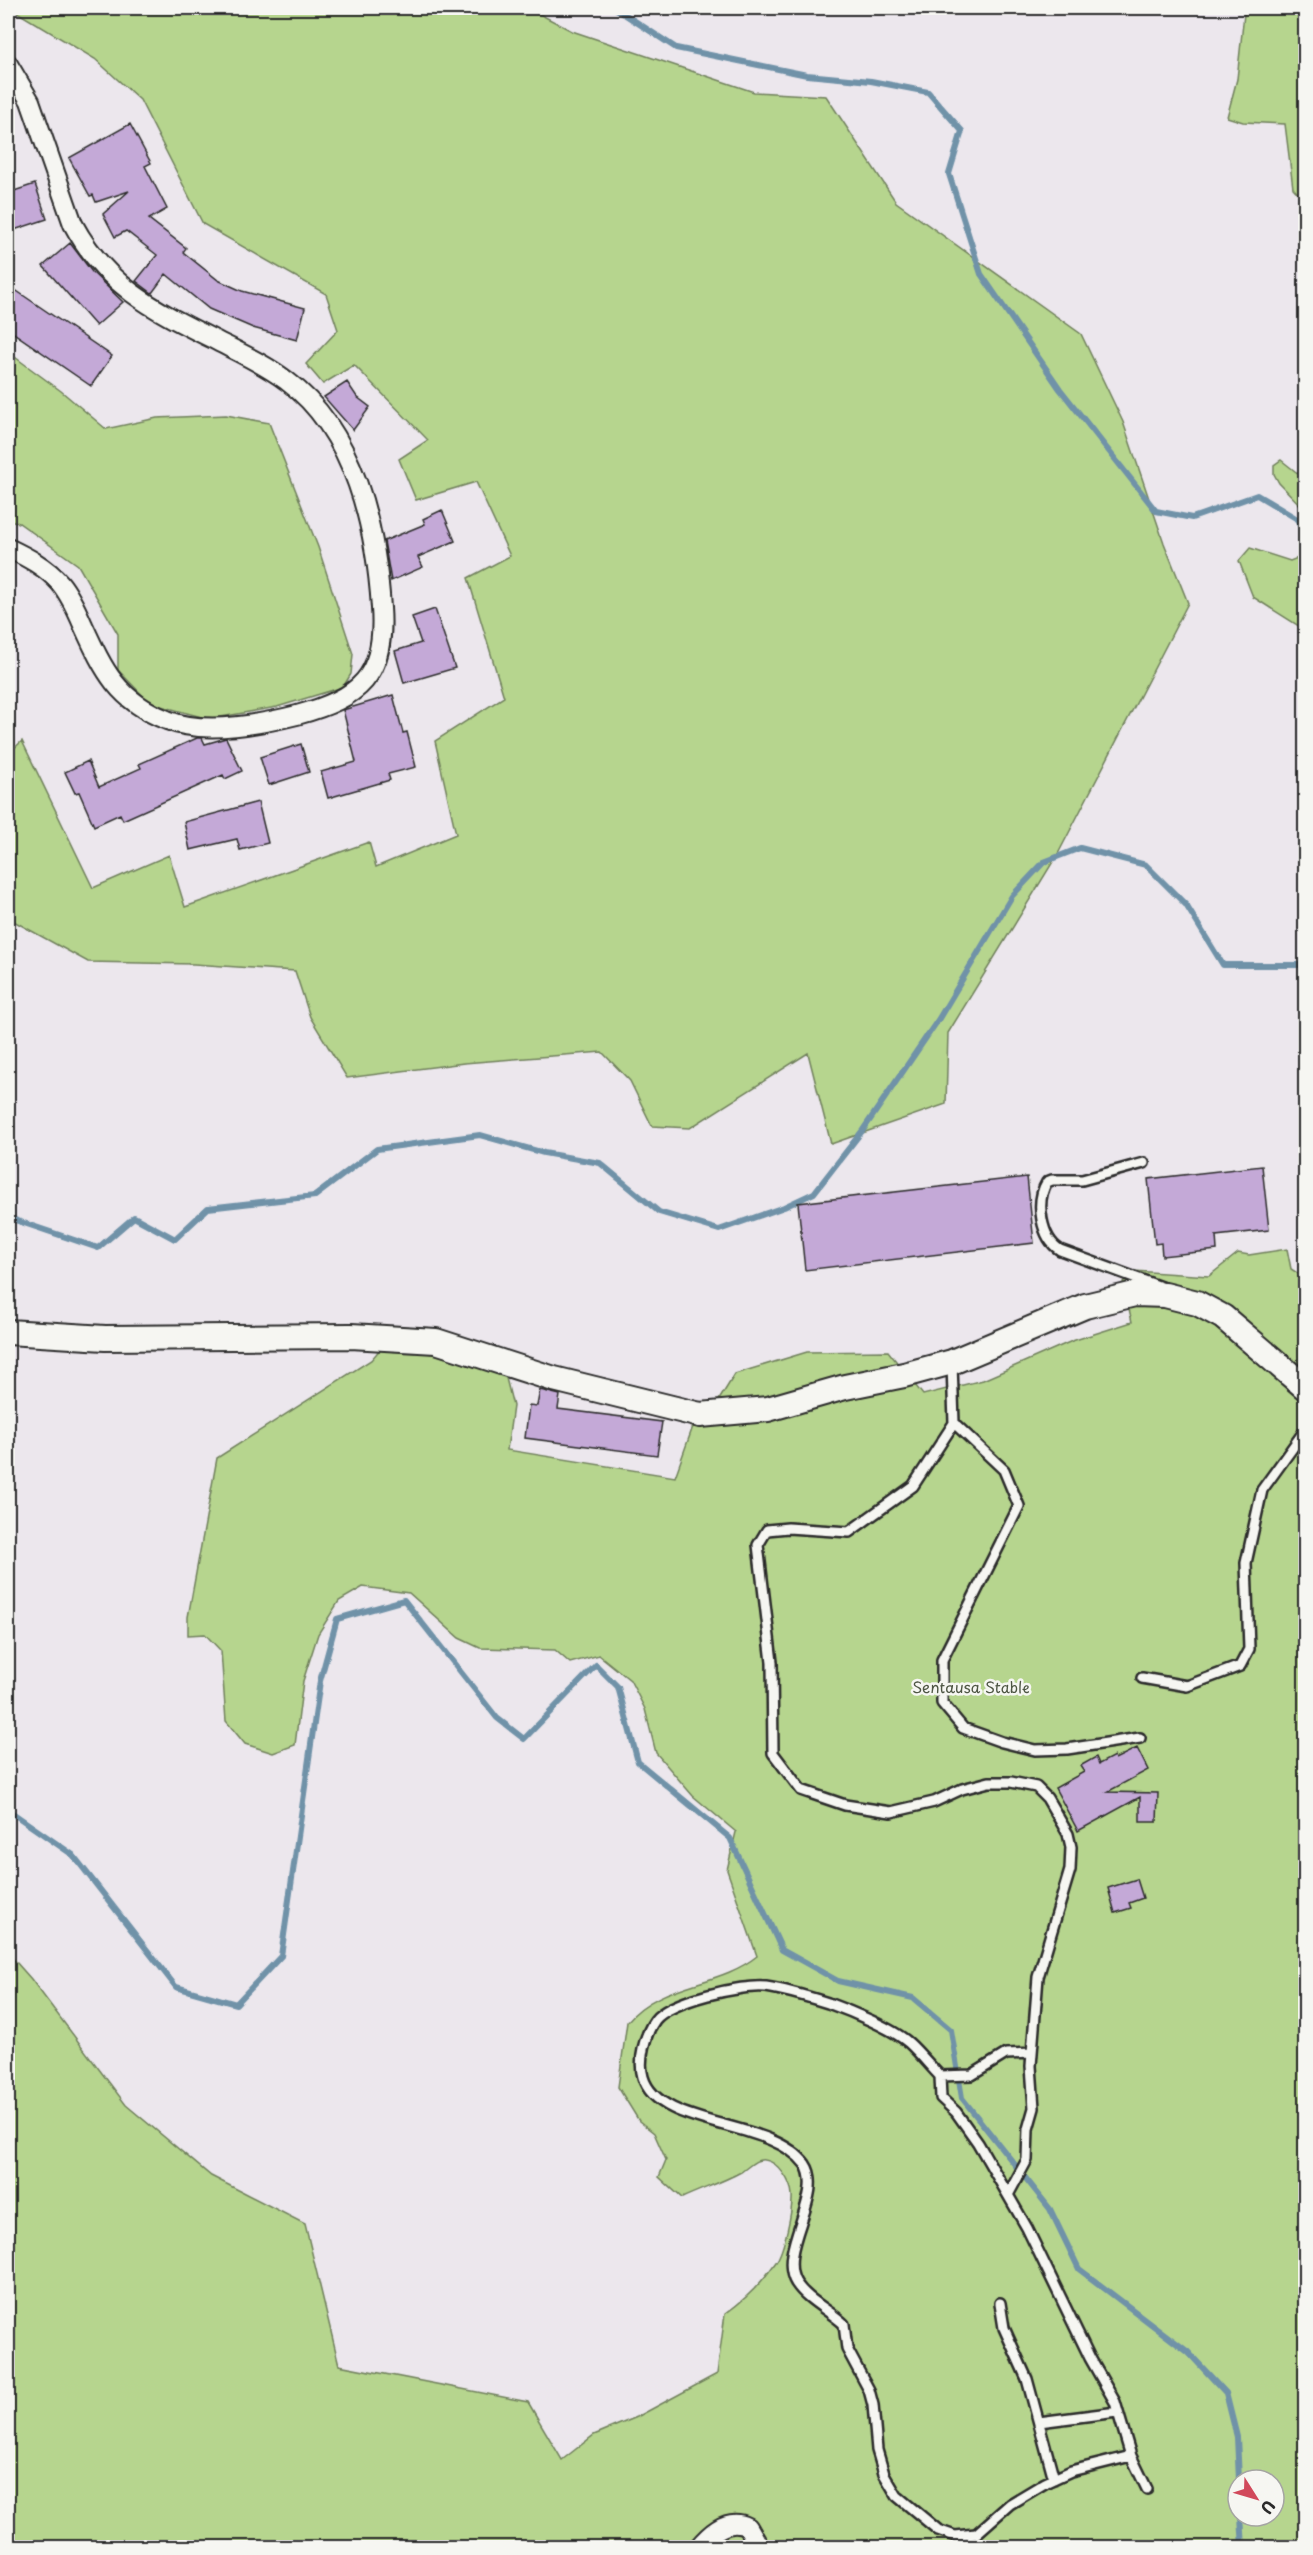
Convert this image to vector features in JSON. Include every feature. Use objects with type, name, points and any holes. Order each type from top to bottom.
[{"type":"street","points":[[8,64],[30,101],[73,224],[82,242],[106,272],[160,313],[288,381],[314,406],[333,431],[345,452],[362,502],[379,573],[383,629],[381,652],[374,668],[352,694],[315,710],[289,717],[204,728],[170,722],[130,700],[112,683],[77,612],[60,584],[26,557],[8,548]]},
{"type":"street","points":[[8,1332],[105,1338],[351,1336],[436,1341],[554,1378],[700,1415],[768,1409],[952,1362],[1085,1306],[1135,1294],[1165,1295],[1197,1303],[1223,1317],[1305,1388]]},
{"type":"street","points":[[698,2547],[719,2528],[734,2523],[748,2528],[760,2547]]},
{"type":"lane","points":[[1144,1163],[1082,1180],[1047,1182],[1041,1199],[1046,1236],[1050,1244],[1060,1250],[1165,1288],[1180,1299]]},
{"type":"lane","points":[[952,1362],[954,1422],[913,1486],[849,1532],[788,1528],[766,1530],[758,1545],[772,1662],[773,1753],[801,1790],[845,1805],[891,1812],[934,1802],[962,1789],[989,1782],[1011,1782],[1036,1787],[1047,1798],[1068,1834],[1071,1857],[1038,1977],[1032,2053],[1034,2108],[1028,2129],[1027,2160],[1008,2195]]},
{"type":"lane","points":[[954,1422],[1004,1470],[1019,1506],[942,1660],[942,1703],[963,1728],[1002,1742],[1035,1750],[1067,1749],[1140,1738]]},
{"type":"lane","points":[[1142,1678],[1187,1686],[1240,1666],[1249,1649],[1246,1563],[1262,1490],[1305,1429]]},
{"type":"lane","points":[[1032,2053],[1006,2054],[972,2075],[944,2076],[907,2042],[870,2022],[828,2003],[765,1987],[705,1996],[675,2007],[655,2019],[642,2055],[642,2077],[651,2093],[680,2113],[740,2129],[790,2149],[806,2165],[811,2179],[792,2264],[795,2281],[806,2294],[844,2324],[847,2349],[869,2390],[873,2405],[876,2450],[884,2474],[897,2496],[938,2530],[955,2536],[976,2534],[1010,2504],[1054,2478],[1071,2471],[1131,2456]]},
{"type":"lane","points":[[944,2076],[941,2098],[956,2112],[973,2136],[1027,2228],[1117,2412],[1131,2456],[1146,2489]]},
{"type":"lane","points":[[1000,2303],[1004,2328],[1027,2379],[1054,2478]]},
{"type":"lane","points":[[1040,2422],[1117,2412]]},
{"type":"green space","points":[[10,8],[528,8],[572,31],[754,92],[826,96],[896,202],[1081,334],[1123,422],[1164,543],[1188,603],[1059,852],[948,1033],[946,1104],[831,1144],[808,1053],[690,1128],[652,1126],[630,1081],[602,1052],[464,1063],[347,1078],[310,1017],[295,971],[194,964],[88,962],[8,918],[8,754],[22,741],[93,888],[169,855],[185,907],[369,842],[376,867],[456,834],[435,741],[504,697],[468,578],[510,556],[476,482],[416,500],[399,459],[428,440],[354,365],[323,384],[306,364],[338,330],[326,294],[203,224],[140,100],[95,59]]},
{"type":"green space","points":[[1250,8],[1305,8],[1305,201],[1293,188],[1285,124],[1243,122],[1227,117],[1237,79],[1244,14]]},
{"type":"green space","points":[[8,352],[61,391],[106,429],[157,418],[226,415],[269,423],[318,547],[353,654],[351,674],[343,687],[277,707],[209,719],[150,703],[118,670],[118,634],[78,565],[19,523],[8,519]]},
{"type":"green space","points":[[1281,460],[1305,479],[1305,510],[1279,483],[1274,474],[1274,465]]},
{"type":"green space","points":[[1250,548],[1290,561],[1305,555],[1305,630],[1253,597],[1239,561]]},
{"type":"green space","name":"Sentausa Stable","points":[[1287,1249],[1291,1269],[1305,1278],[1305,2547],[8,2547],[8,1953],[31,1979],[126,2105],[211,2176],[305,2224],[339,2365],[528,2402],[562,2460],[594,2435],[637,2417],[717,2374],[725,2314],[765,2277],[779,2257],[785,2240],[792,2195],[783,2173],[775,2164],[765,2160],[756,2162],[734,2176],[682,2198],[659,2177],[666,2160],[654,2133],[639,2121],[618,2087],[627,2022],[640,2009],[672,1992],[725,1974],[757,1956],[727,1870],[736,1832],[693,1796],[656,1753],[645,1709],[630,1680],[599,1655],[570,1663],[555,1650],[480,1648],[459,1638],[409,1593],[363,1587],[339,1601],[318,1634],[303,1681],[295,1745],[273,1753],[245,1744],[226,1721],[221,1651],[205,1634],[188,1635],[188,1617],[217,1458],[371,1360],[382,1347],[456,1357],[505,1374],[513,1406],[507,1450],[675,1477],[701,1404],[719,1400],[735,1374],[807,1352],[888,1351],[923,1395],[983,1380],[1072,1341],[1132,1322],[1123,1282],[1134,1271],[1209,1276],[1238,1253],[1249,1255]]},
{"type":"building","points":[[130,124],[151,163],[145,166],[167,209],[149,219],[186,248],[183,252],[218,280],[242,291],[305,308],[297,340],[253,328],[209,309],[166,274],[152,293],[136,281],[157,255],[126,231],[115,237],[103,214],[129,191],[96,202],[93,195],[90,196],[69,158]]},
{"type":"building","points":[[35,184],[47,219],[8,232],[8,193]]},
{"type":"building","points":[[70,243],[92,272],[123,302],[96,326],[43,266]]},
{"type":"building","points":[[8,285],[112,356],[91,386],[8,329]]},
{"type":"building","points":[[347,382],[357,397],[370,407],[353,430],[324,397]]},
{"type":"building","points":[[442,510],[455,541],[418,557],[423,567],[391,581],[384,541],[425,524],[423,519]]},
{"type":"building","points":[[435,609],[455,668],[404,683],[395,651],[421,643],[412,617]]},
{"type":"building","points":[[393,695],[403,733],[407,732],[416,767],[388,774],[390,780],[328,798],[321,772],[356,762],[343,710]]},
{"type":"building","points":[[197,738],[202,738],[205,744],[226,738],[242,771],[225,779],[223,775],[123,820],[120,814],[94,826],[79,792],[75,793],[65,772],[88,761],[99,787],[141,768],[139,764]]},
{"type":"building","points":[[301,744],[309,772],[269,785],[260,757]]},
{"type":"building","points":[[258,802],[268,843],[240,850],[237,839],[190,850],[184,822]]},
{"type":"building","points":[[1262,1166],[1269,1230],[1216,1236],[1217,1250],[1162,1256],[1161,1243],[1155,1244],[1148,1179]]},
{"type":"building","points":[[1027,1177],[1034,1243],[805,1270],[798,1203]]},
{"type":"building","points":[[540,1390],[560,1395],[558,1409],[662,1422],[657,1455],[525,1438],[529,1405],[537,1406]]},
{"type":"building","points":[[1137,1748],[1148,1770],[1107,1792],[1158,1793],[1157,1822],[1140,1822],[1140,1797],[1078,1831],[1055,1788],[1084,1772],[1080,1766],[1096,1757],[1099,1764]]},
{"type":"building","points":[[1137,1879],[1143,1898],[1129,1903],[1131,1908],[1115,1913],[1108,1888]]},
{"type":"waterway","points":[[615,8],[676,48],[807,75],[871,81],[928,92],[962,131],[949,174],[981,274],[1060,389],[1156,511],[1192,518],[1257,495],[1299,520],[1306,540]]},
{"type":"waterway","points":[[8,1214],[12,1219],[98,1248],[134,1217],[175,1239],[208,1208],[315,1196],[377,1149],[480,1135],[544,1153],[600,1163],[659,1212],[719,1230],[784,1207],[814,1193],[863,1130],[938,1020],[1012,896],[1044,862],[1080,848],[1146,865],[1186,905],[1223,965],[1306,965]]},
{"type":"waterway","points":[[8,1810],[73,1855],[176,1987],[236,2004],[281,1956],[320,1681],[337,1619],[404,1600],[497,1718],[524,1739],[596,1665],[618,1687],[638,1762],[730,1838],[782,1950],[838,1981],[913,1998],[951,2030],[962,2098],[1050,2209],[1079,2269],[1188,2352],[1226,2393],[1237,2437],[1238,2468]]},
{"type":"waterway","points":[[1242,2528],[1243,2548]]}]
